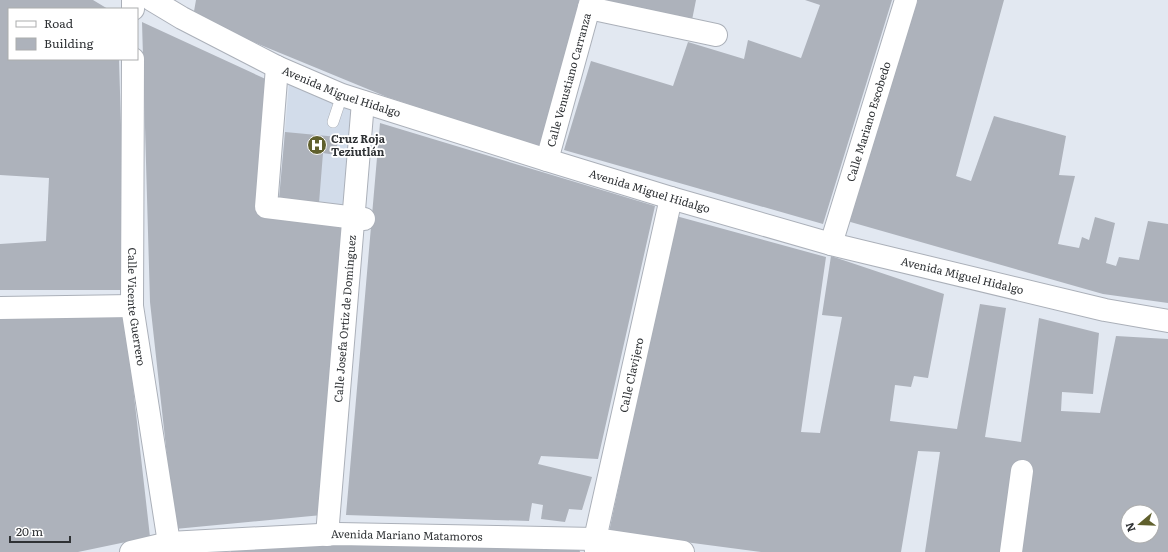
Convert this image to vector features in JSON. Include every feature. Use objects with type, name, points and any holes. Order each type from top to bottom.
[{"type":"street","name":"Avenida Miguel Hidalgo","points":[[152,0],[183,9],[280,68],[342,95],[369,104],[670,198],[831,244],[1105,310],[1168,321]]},
{"type":"street","name":"Calle Mariano Escobedo","points":[[831,244],[906,0]]},
{"type":"street","points":[[590,4],[716,35]]},
{"type":"street","name":"Calle Venustiano Carranza","points":[[547,160],[590,4]]},
{"type":"street","name":"Calle Vicente Guerrero","points":[[132,60],[132,306],[171,548]]},
{"type":"street","points":[[280,68],[269,204],[359,214]]},
{"type":"street","name":"Calle Josefa Ortiz de Domínguez","points":[[332,534],[369,104]]},
{"type":"street","name":"Calle Clavijero","points":[[596,546],[670,198]]},
{"type":"street","points":[[0,308],[132,306]]},
{"type":"street","points":[[1010,552],[1022,471]]},
{"type":"street","name":"Avenida Mariano Matamoros","points":[[131,552],[332,534],[596,546],[683,552]]},
{"type":"lane","points":[[333,122],[342,95]]},
{"type":"shaded area","name":"Cruz Roja Teziutlán","points":[[289,83],[353,108],[344,205],[279,199]]},
{"type":"building","points":[[0,0],[93,0],[106,8],[8,8],[8,60],[119,60],[126,290],[0,290],[0,244],[46,241],[49,178],[0,175]]},
{"type":"building","points":[[196,0],[579,0],[541,147],[387,97],[193,17]]},
{"type":"building","points":[[603,0],[696,0],[691,25]]},
{"type":"building","points":[[805,0],[892,0],[823,224],[564,150],[591,61],[673,86],[688,42],[744,59],[748,40],[801,58],[820,5]]},
{"type":"building","points":[[918,0],[1004,0],[956,176],[971,181],[994,116],[1066,136],[1059,175],[1075,176],[1058,244],[1079,248],[1082,237],[1089,240],[1095,217],[1115,223],[1106,263],[1116,266],[1119,257],[1139,260],[1148,221],[1168,224],[1168,303],[1103,294],[847,221]]},
{"type":"building","points":[[142,22],[270,81],[263,215],[348,225],[322,515],[175,529],[150,302]]},
{"type":"building","points":[[380,123],[655,206],[598,459],[541,456],[538,464],[592,477],[582,510],[569,509],[565,522],[541,519],[543,505],[532,503],[529,521],[346,515]]},
{"type":"building","points":[[285,132],[338,137],[336,155],[323,153],[319,203],[279,199]]},
{"type":"building","points":[[676,216],[826,257],[801,432],[820,433],[842,317],[822,315],[831,256],[944,294],[928,378],[914,376],[911,387],[895,385],[890,421],[957,429],[980,304],[1006,308],[985,437],[1021,442],[1039,318],[1099,333],[1093,394],[1062,392],[1061,411],[1100,413],[1116,336],[1168,339],[1168,552],[925,552],[940,452],[918,451],[901,552],[761,552],[609,532]]},
{"type":"building","points":[[125,316],[150,537],[78,552],[0,552],[0,318]]},
{"type":"building","points":[[345,542],[579,548],[580,552],[231,552]]},
{"type":"place","name":"Cruz Roja Teziutlán","points":[[317,145]]}]
